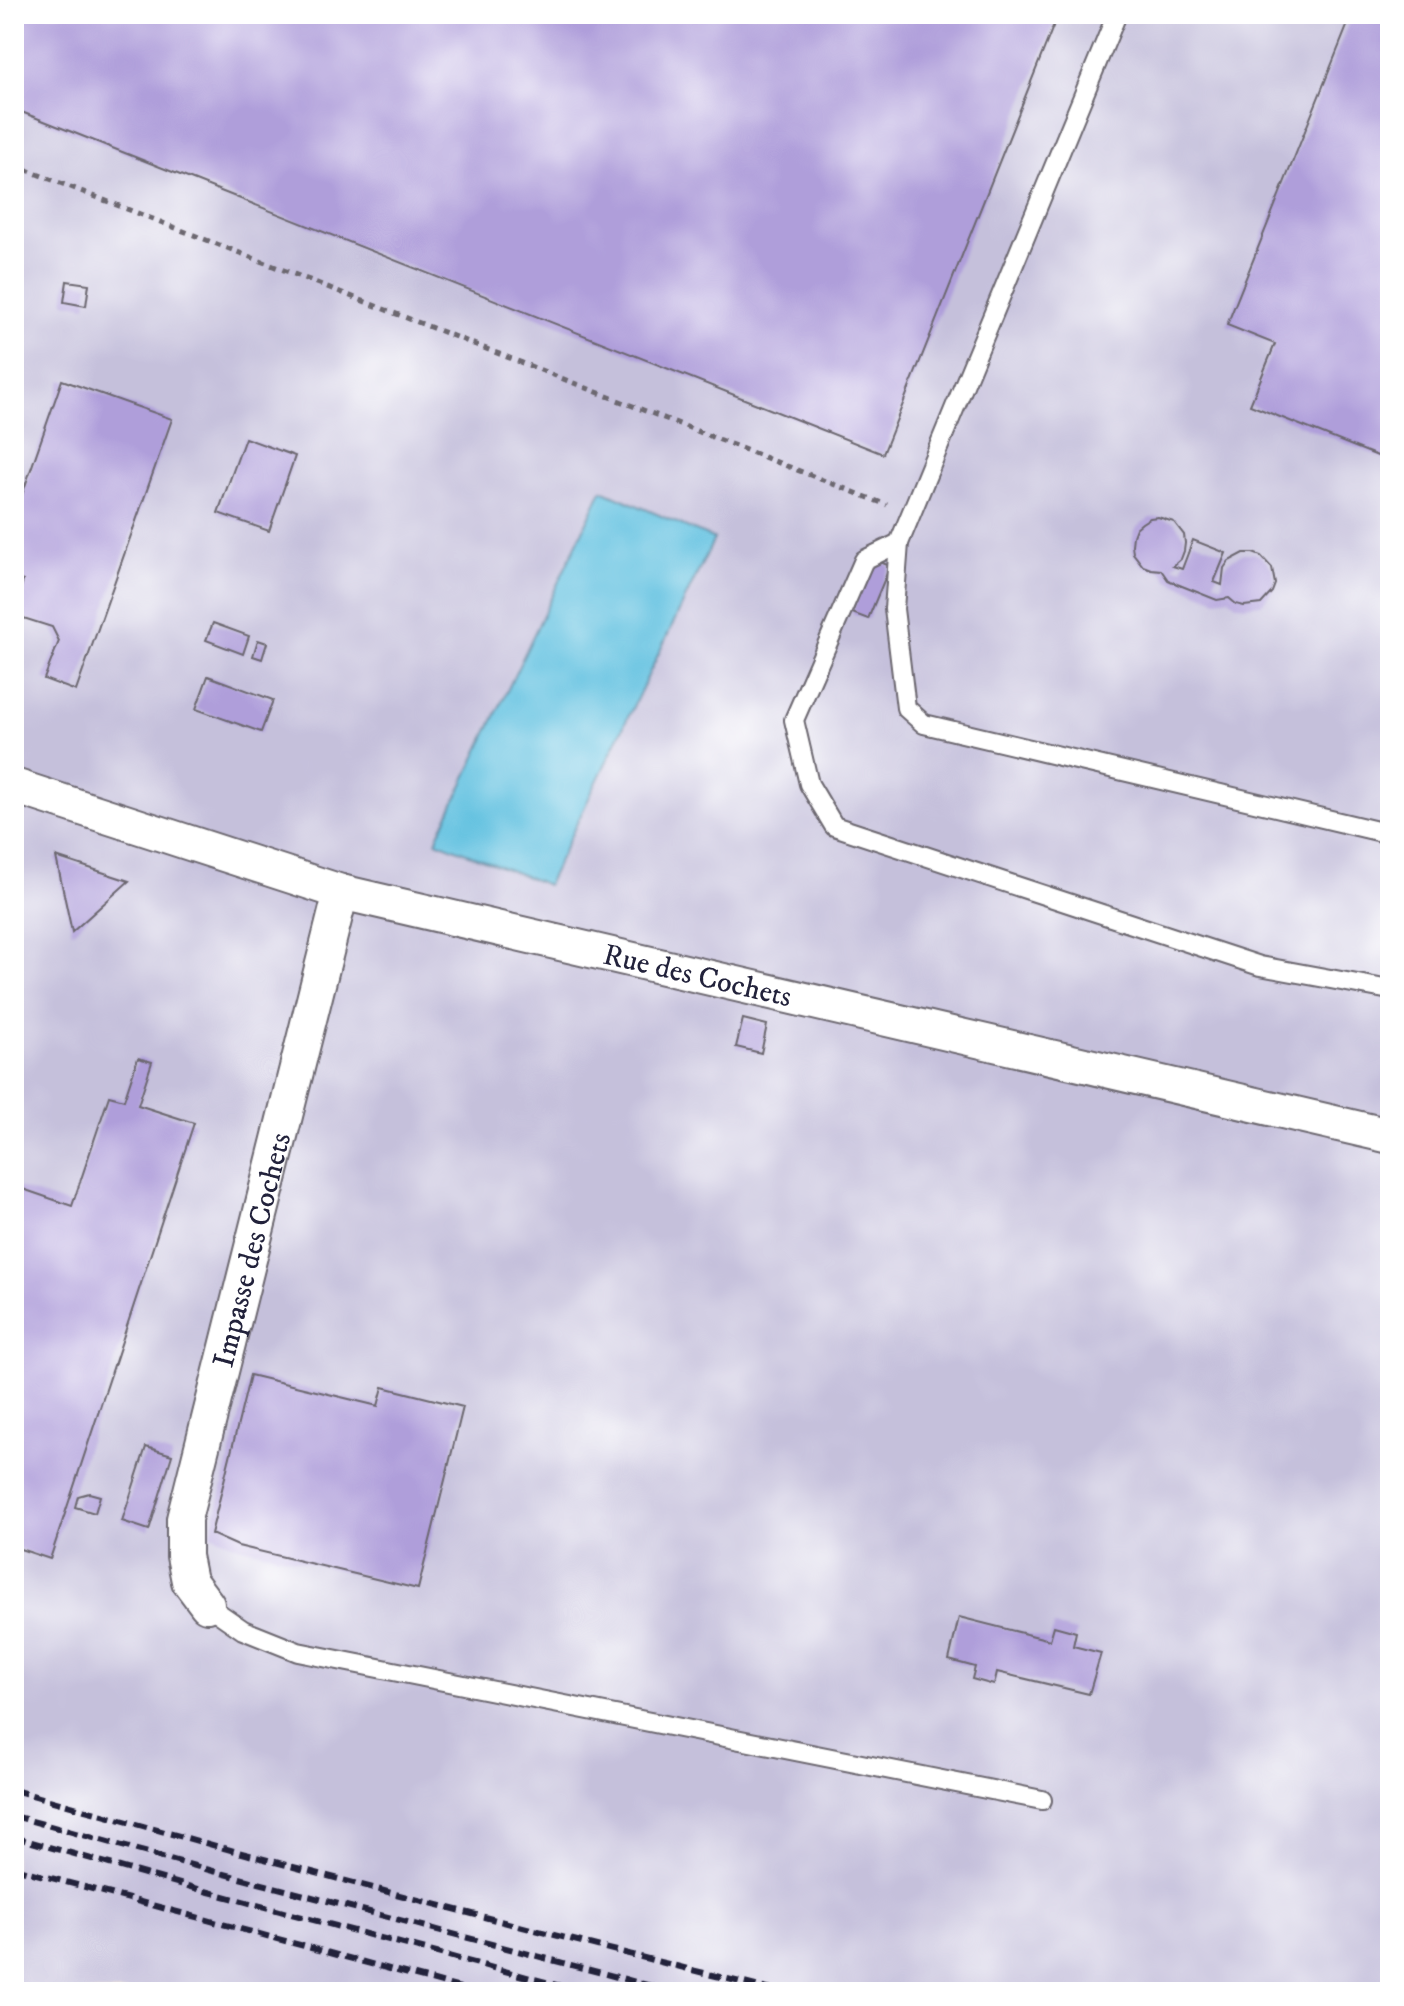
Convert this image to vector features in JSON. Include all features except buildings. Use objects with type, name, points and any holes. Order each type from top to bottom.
[{"type":"street","name":"Rue des Cochets","points":[[14,786],[341,892],[1390,1136]]},
{"type":"street","name":"Impasse des Cochets","points":[[207,1605],[189,1581],[184,1556],[184,1519],[341,892]]},
{"type":"lane","points":[[1117,14],[899,543],[894,609],[906,708],[924,724],[1390,834]]},
{"type":"lane","points":[[899,543],[864,560],[794,720],[809,784],[834,826],[1260,966],[1390,990]]},
{"type":"lane","points":[[207,1605],[243,1630],[298,1652],[1042,1800]]},
{"type":"path","points":[[14,165],[911,514]]},
{"type":"shaded area","points":[[14,14],[1390,14],[1390,1992],[14,1992]]},
{"type":"water","points":[[602,490],[714,539],[547,885],[436,841]]},
{"type":"railway","points":[[14,1790],[396,1894],[780,1992]]},
{"type":"railway","points":[[14,1816],[674,1992]]},
{"type":"railway","points":[[14,1837],[583,1992]]},
{"type":"railway","points":[[14,1868],[475,1992]]}]
